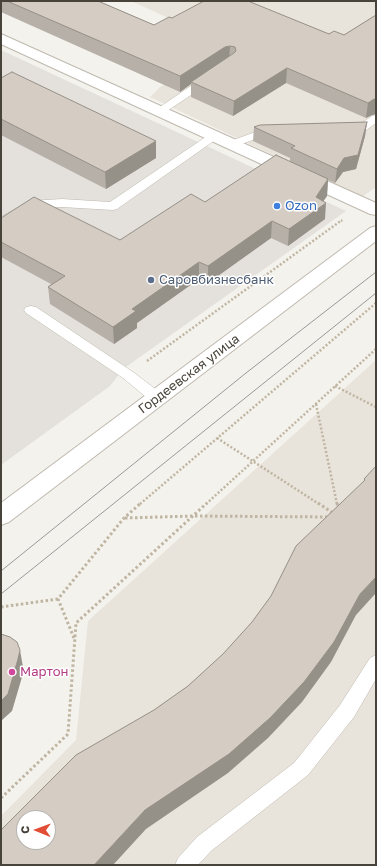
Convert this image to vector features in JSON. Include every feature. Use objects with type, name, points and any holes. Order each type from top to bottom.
[{"type":"street","points":[[1,38],[370,207]]},
{"type":"street","name":"Гордеевская улица","points":[[1,516],[376,232]]},
{"type":"lane","points":[[160,111],[216,74]]},
{"type":"lane","points":[[339,128],[361,129],[376,118]]},
{"type":"lane","points":[[232,144],[262,133],[282,130]]},
{"type":"lane","points":[[1,222],[30,205],[62,203],[113,206],[214,136]]},
{"type":"lane","points":[[32,310],[128,375],[157,398]]},
{"type":"lane","points":[[185,865],[204,844],[301,769],[347,711],[376,663]]},
{"type":"path","points":[[128,375],[370,207]]},
{"type":"path","points":[[1,607],[58,599],[124,518],[376,303]]},
{"type":"path","points":[[1,798],[68,734],[76,623],[376,349]]},
{"type":"path","points":[[336,386],[376,407]]},
{"type":"path","points":[[217,438],[339,517],[316,404]]},
{"type":"path","points":[[124,518],[193,516],[332,517]]},
{"type":"path","points":[[58,599],[75,639]]},
{"type":"shaded area","points":[[131,1],[376,1],[376,187],[362,197],[150,97],[160,87],[195,67],[201,33]]},
{"type":"shaded area","points":[[1,50],[346,211],[123,369],[110,386],[1,465]]},
{"type":"shaded area","points":[[376,360],[376,865],[1,865],[1,816],[76,740],[88,621]]},
{"type":"building","points":[[7,1],[98,1],[154,25],[169,17],[172,18],[204,1],[248,1],[329,34],[334,31],[344,35],[376,15],[376,99],[368,103],[287,68],[234,101],[191,82],[234,53],[236,51],[235,47],[225,47],[180,76]]},
{"type":"building","points":[[12,72],[156,141],[105,172],[1,119],[1,78]]},
{"type":"building","points":[[367,122],[358,155],[344,158],[337,169],[291,148],[295,146],[254,127],[260,125]]},
{"type":"building","points":[[276,155],[328,179],[316,197],[326,203],[289,229],[272,221],[208,266],[199,262],[132,309],[136,311],[113,327],[48,287],[65,276],[1,242],[1,218],[34,197],[120,240],[191,194],[205,202]]},
{"type":"building","points":[[376,466],[376,577],[360,594],[334,642],[304,682],[270,718],[229,754],[145,810],[94,865],[1,865],[1,830],[16,815],[16,850],[56,850],[56,810],[21,810],[76,755],[154,710],[188,686],[223,654],[252,622],[271,596],[296,546],[365,480],[364,479]]},
{"type":"building","points":[[1,634],[10,637],[17,642],[20,650],[8,694],[1,701]]},
{"type":"tram line","points":[[1,571],[246,373],[376,272]]},
{"type":"tram line","points":[[1,594],[376,293]]},
{"type":"place","name":"Ozon","points":[[277,206]]},
{"type":"place","name":"Саровбизнесбанк","points":[[151,280]]},
{"type":"place","name":"Мартон","points":[[12,672]]}]
